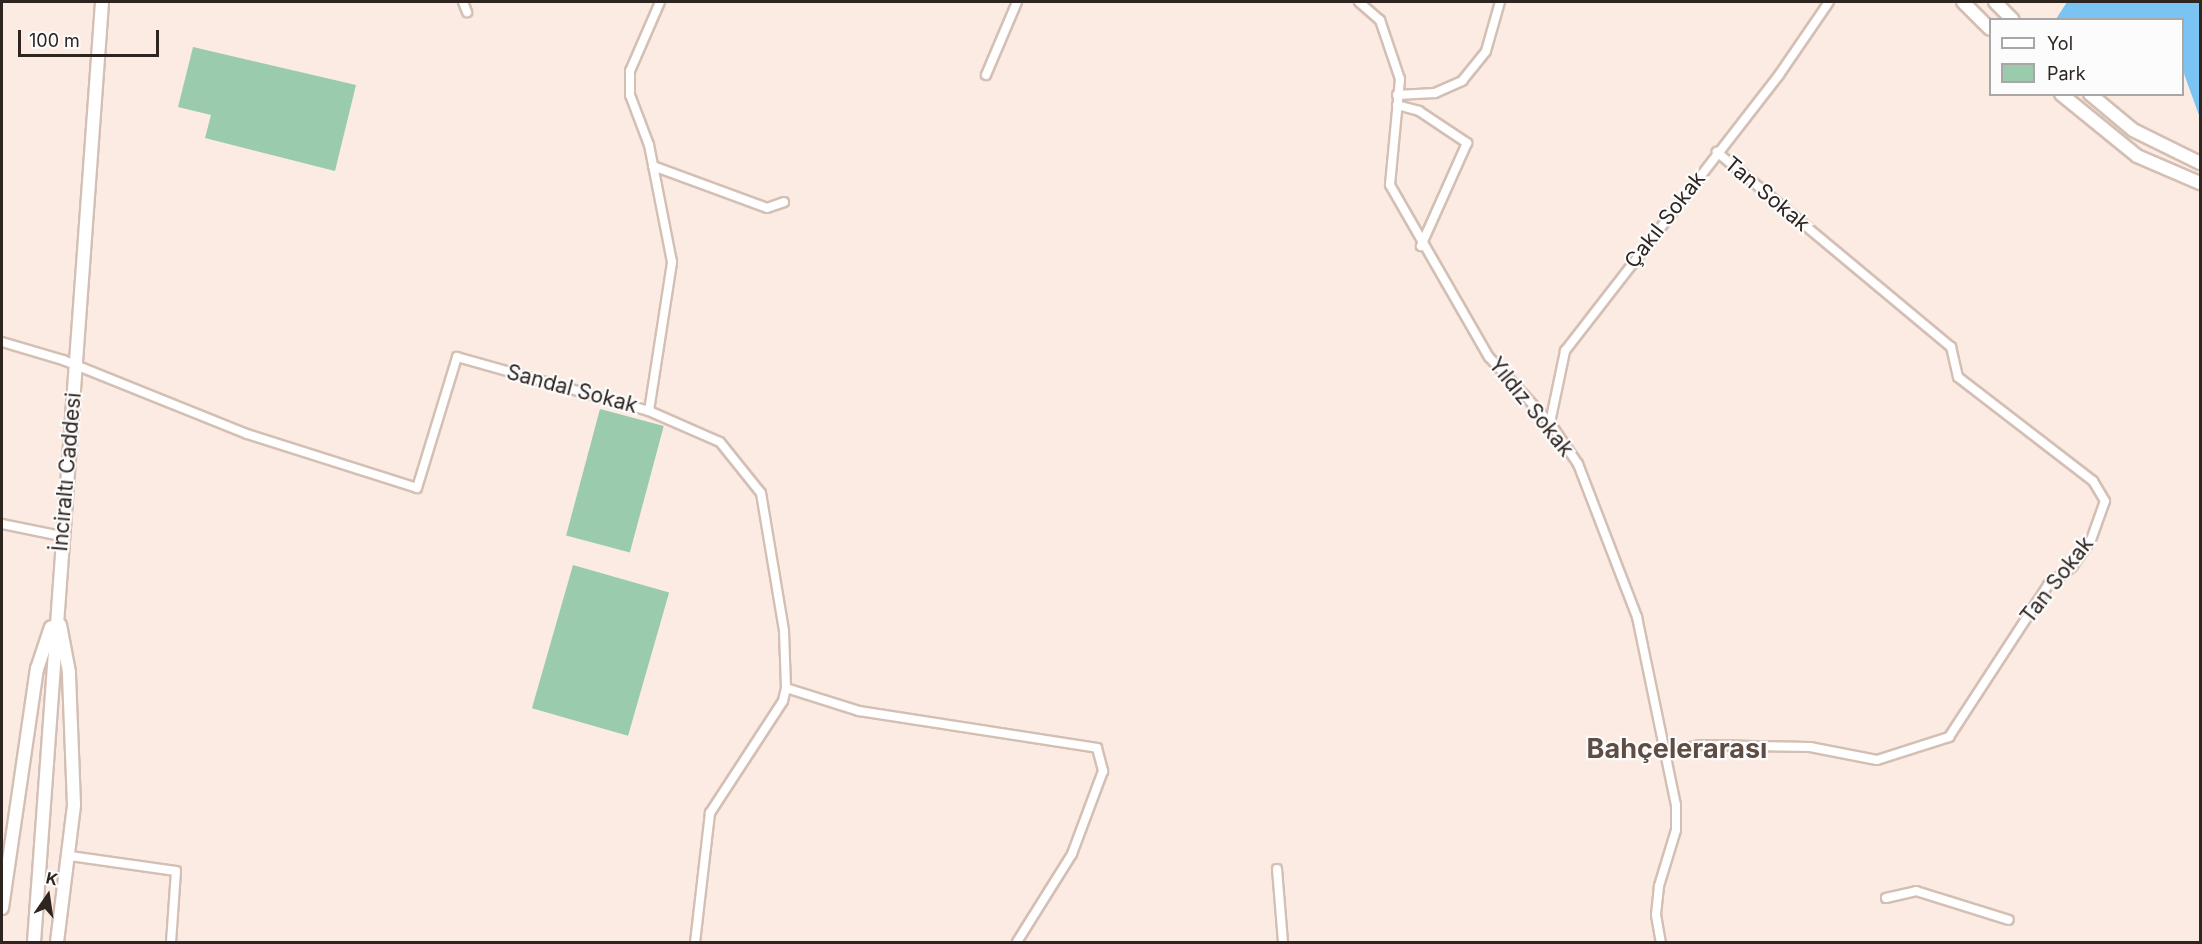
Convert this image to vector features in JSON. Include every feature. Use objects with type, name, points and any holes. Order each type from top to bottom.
[{"type":"main road","name":"İnciraltı Caddesi","points":[[34,942],[61,536],[76,367],[102,2]]},
{"type":"main road","points":[[1963,2],[1989,28]]},
{"type":"main road","points":[[1995,2],[2011,18]]},
{"type":"main road","points":[[2063,96],[2137,156],[2200,183]]},
{"type":"main road","points":[[2092,96],[2133,130],[2200,163]]},
{"type":"main road","points":[[57,609],[69,672],[74,805],[70,856],[57,942]]},
{"type":"main road","points":[[2,908],[37,669],[57,609]]},
{"type":"street","points":[[463,2],[467,12]]},
{"type":"street","points":[[649,411],[672,262],[670,232],[653,166],[630,95],[630,71],[660,2]]},
{"type":"street","points":[[986,75],[1017,2]]},
{"type":"street","name":"Yıldız Sokak","points":[[1359,2],[1380,20],[1394,47],[1400,79],[1390,185],[1421,246],[1452,287],[1488,357],[1550,423],[1578,464],[1637,617],[1669,752],[1676,830],[1659,886],[1656,915],[1662,942]]},
{"type":"street","points":[[1397,94],[1436,93],[1462,81],[1486,51],[1500,2]]},
{"type":"street","name":"Çakıl Sokak","points":[[1550,423],[1565,351],[1829,2]]},
{"type":"street","points":[[1397,105],[1419,111],[1467,143],[1421,246]]},
{"type":"street","name":"Tan Sokak","points":[[1669,752],[1699,745],[1810,747],[1877,760],[1949,737],[2048,585],[2072,567],[2091,540],[2105,501],[2093,481],[1958,377],[1951,348],[1717,152]]},
{"type":"street","points":[[653,166],[767,208],[784,202]]},
{"type":"street","name":"Sandal Sokak","points":[[2,342],[76,367],[247,434],[417,488],[457,357],[649,411],[720,442],[761,494],[784,632],[786,688],[783,701],[710,813],[695,942]]},
{"type":"street","points":[[2,524],[61,536]]},
{"type":"street","points":[[786,688],[859,711],[1097,748],[1103,771],[1076,844],[1017,942]]},
{"type":"street","points":[[70,856],[121,859],[176,872],[171,942]]},
{"type":"street","points":[[1277,869],[1283,942]]},
{"type":"street","points":[[1886,898],[1916,891],[2008,920]]},
{"type":"green space","points":[[193,47],[356,85],[335,171],[205,138],[211,115],[178,107]]},
{"type":"green space","points":[[600,409],[664,426],[630,553],[566,536]]},
{"type":"green space","points":[[573,565],[669,593],[628,736],[532,708]]},
{"type":"water","points":[[2067,2],[2200,2],[2200,118],[2184,74],[2184,18],[2057,18]]},
{"type":"district","name":"Bahçelerarası","points":[[1677,749]]}]
